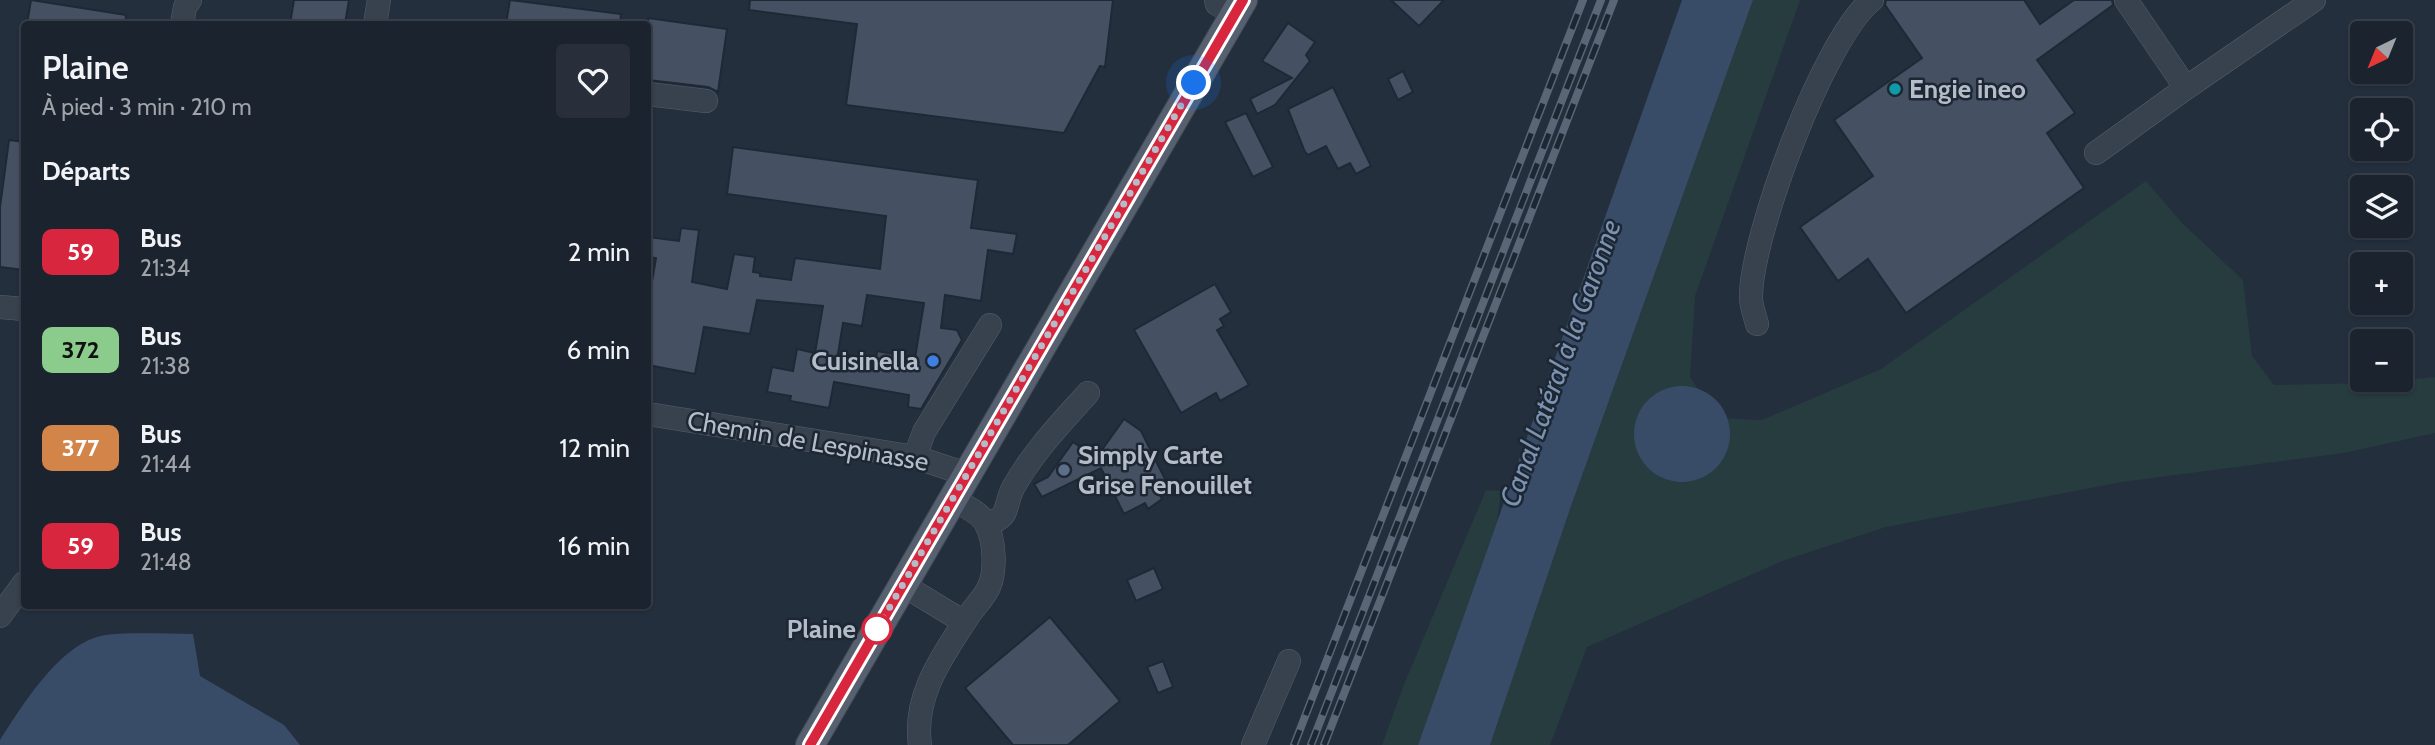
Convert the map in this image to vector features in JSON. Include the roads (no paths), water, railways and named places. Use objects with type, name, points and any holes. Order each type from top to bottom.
[{"type":"main road","points":[[810,745],[1231,5]]},
{"type":"street","points":[[183,21],[185,7],[190,0]]},
{"type":"street","points":[[376,21],[379,0]]},
{"type":"street","points":[[1757,324],[1751,298],[1758,251],[1783,168],[1807,104],[1852,20],[1872,0]]},
{"type":"street","points":[[2126,0],[2186,89]]},
{"type":"street","points":[[2096,153],[2314,0]]},
{"type":"street","points":[[651,94],[706,101]]},
{"type":"street","points":[[0,307],[21,309]]},
{"type":"street","points":[[915,457],[924,432],[990,325]]},
{"type":"street","points":[[986,524],[1000,520],[1005,513],[1012,489],[1049,437],[1088,393]]},
{"type":"street","name":"Chemin de Lespinasse","points":[[651,414],[915,457],[966,474]]},
{"type":"street","points":[[920,745],[919,708],[927,684],[988,588],[993,570],[986,524],[976,513],[952,499]]},
{"type":"street","points":[[903,585],[964,622]]},
{"type":"street","points":[[0,616],[21,587]]},
{"type":"street","points":[[1253,745],[1289,660]]},
{"type":"water","name":"Canal Latéral à la Garonne","points":[[1682,0],[1753,0],[1570,509],[1490,745],[1418,745]]},
{"type":"water","points":[[1682,386],[1700,390],[1716,400],[1726,416],[1730,434],[1726,452],[1716,468],[1700,478],[1682,482],[1664,478],[1648,468],[1638,452],[1634,434],[1638,416],[1648,400],[1664,390]]},
{"type":"water","points":[[117,634],[193,634],[200,676],[284,725],[300,745],[0,745],[0,740],[9,726],[45,677],[74,649],[89,640]]},
{"type":"railway","points":[[1294,745],[1583,0]]},
{"type":"railway","points":[[1311,745],[1601,0]]},
{"type":"railway","points":[[1324,745],[1614,0]]},
{"type":"place","name":"Engie ineo","points":[[1895,89]]},
{"type":"place","name":"Cuisinella","points":[[933,361]]},
{"type":"place","name":"Simply Carte Grise Fenouillet","points":[[1064,470]]},
{"type":"place","name":"Plaine","points":[[877,629]]}]
